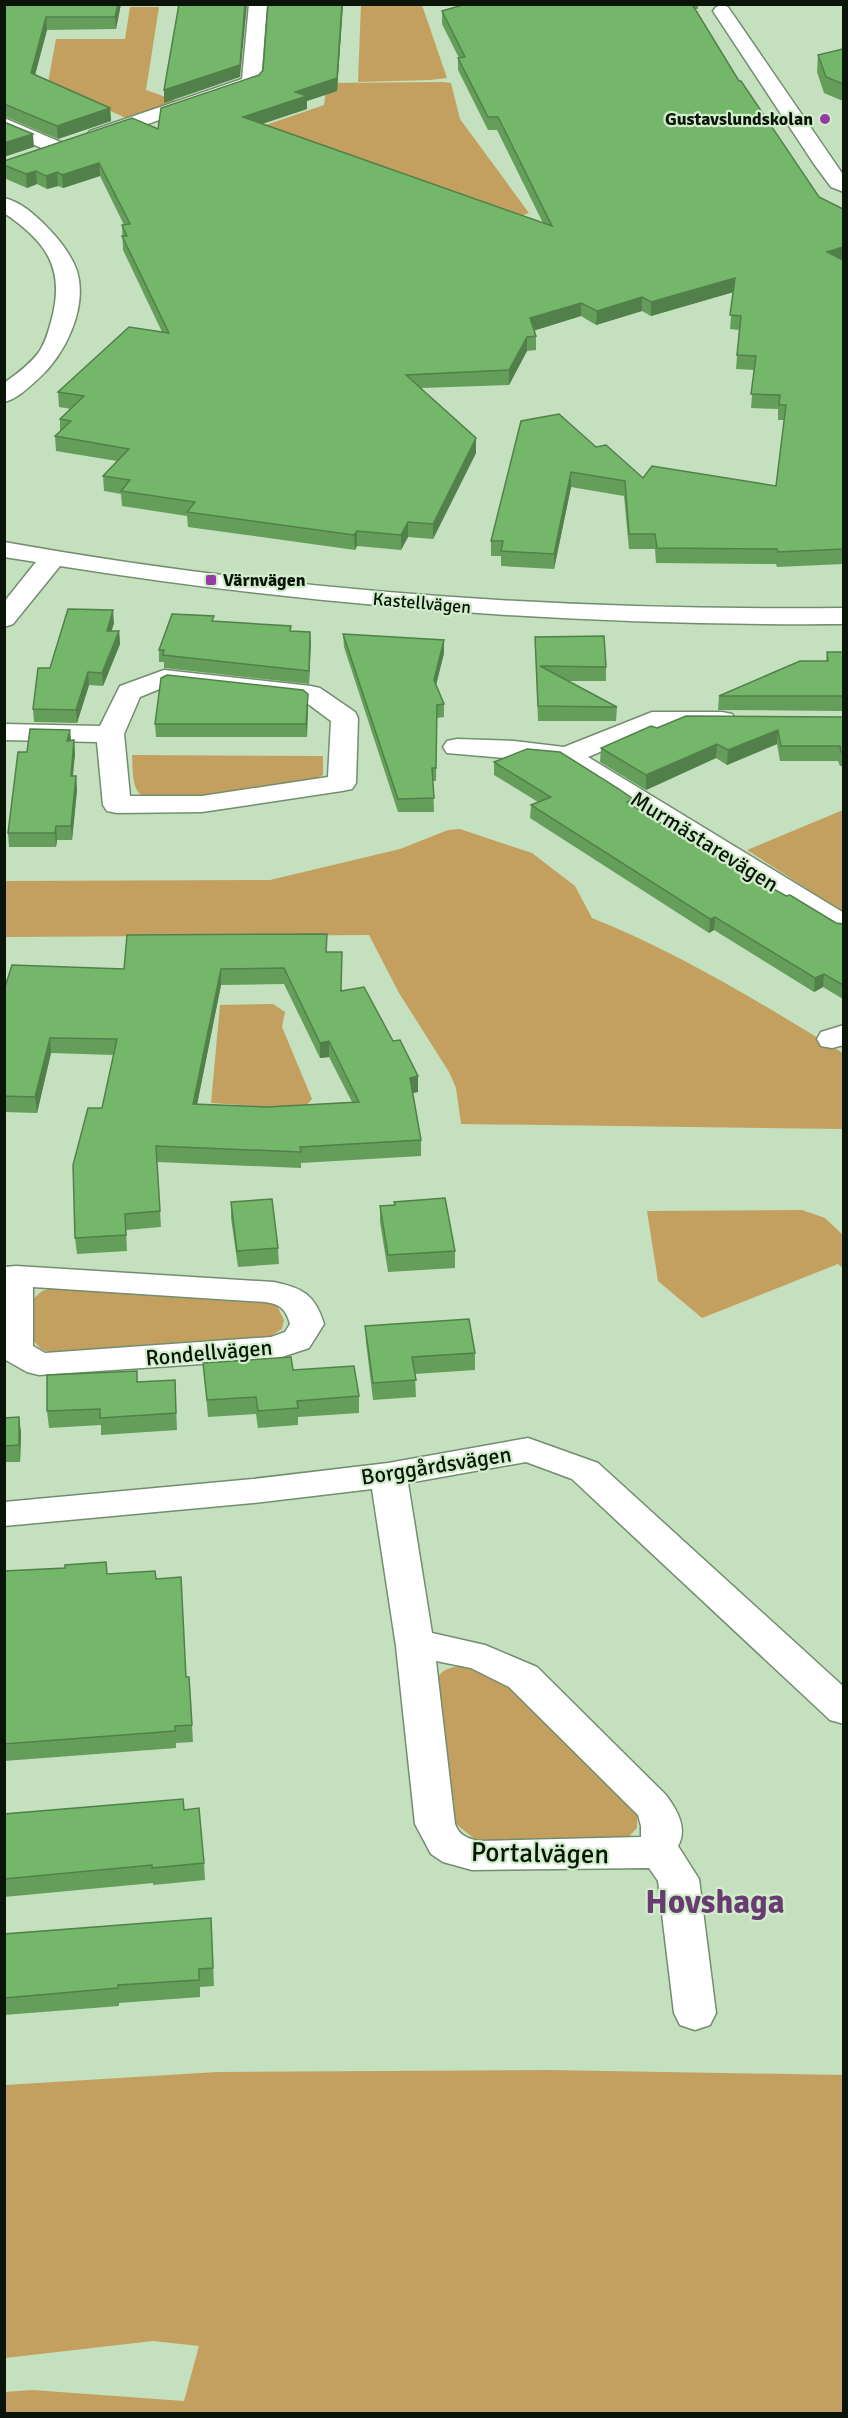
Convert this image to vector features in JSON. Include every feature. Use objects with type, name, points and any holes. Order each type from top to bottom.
[{"type":"street","points":[[37,155],[251,82],[258,4]]},
{"type":"street","points":[[722,11],[821,160],[838,183],[843,186]]},
{"type":"street","points":[[4,124],[58,148]]},
{"type":"street","points":[[4,395],[36,370],[55,343],[65,307],[69,281],[64,266],[42,233],[6,206]]},
{"type":"street","name":"Kastellvägen","points":[[4,549],[53,558],[339,596],[465,608],[757,618],[843,616]]},
{"type":"street","points":[[4,619],[53,558]]},
{"type":"street","points":[[164,678],[311,694],[345,718],[342,783],[202,804],[117,805],[110,734],[129,692],[164,678]]},
{"type":"street","points":[[567,756],[652,720],[748,720]]},
{"type":"street","points":[[4,732],[110,734]]},
{"type":"street","name":"Murmästarevägen","points":[[457,747],[514,749],[567,756],[843,926]]},
{"type":"street","name":"Rondellvägen","points":[[10,1276],[282,1294],[294,1299],[304,1311],[307,1324],[297,1340],[276,1348],[39,1364],[16,1351],[10,1276]]},
{"type":"street","name":"Borggårdsvägen","points":[[4,1514],[242,1492],[388,1475],[528,1450],[585,1470],[843,1710]]},
{"type":"street","name":"Portalvägen","points":[[388,1475],[415,1646],[436,1832],[445,1845],[465,1855],[480,1856],[644,1854],[657,1848]]},
{"type":"street","points":[[415,1646],[453,1648],[500,1664],[522,1677],[660,1816],[662,1839],[657,1848],[678,1879],[695,2013]]},
{"type":"shaded area","points":[[361,5],[422,5],[447,78],[358,82]]},
{"type":"shaded area","points":[[130,7],[159,7],[146,90],[177,101],[128,119],[48,83],[56,39],[125,39]]},
{"type":"shaded area","points":[[327,83],[451,83],[460,119],[529,213],[518,217],[263,126],[324,105]]},
{"type":"shaded area","points":[[132,755],[323,756],[323,775],[310,781],[221,795],[152,799],[141,795],[136,787]]},
{"type":"shaded area","points":[[843,810],[843,912],[747,850]]},
{"type":"shaded area","points":[[460,829],[532,853],[575,886],[592,918],[689,963],[843,1053],[843,1129],[461,1124],[456,1088],[449,1072],[399,993],[369,935],[5,937],[4,881],[270,880],[400,849],[448,830]]},
{"type":"shaded area","points":[[273,1004],[285,1012],[282,1027],[312,1099],[303,1109],[211,1103],[220,1005]]},
{"type":"shaded area","points":[[802,1210],[825,1218],[843,1235],[843,1268],[838,1264],[702,1318],[658,1281],[647,1211]]},
{"type":"shaded area","points":[[51,1288],[266,1301],[277,1306],[284,1320],[282,1329],[269,1337],[52,1353],[41,1349],[32,1339],[33,1299],[42,1291]]},
{"type":"shaded area","points":[[469,1665],[506,1679],[637,1813],[637,1828],[627,1838],[486,1843],[476,1840],[456,1824],[435,1682],[441,1673],[453,1667]]},
{"type":"shaded area","points":[[549,2070],[843,2075],[843,2413],[5,2413],[5,2392],[32,2390],[184,2401],[199,2346],[153,2341],[5,2358],[5,2085],[217,2072]]},
{"type":"building","points":[[4,4],[118,4],[115,17],[46,17],[31,73],[110,108],[57,126],[4,104]]},
{"type":"building","points":[[179,4],[245,4],[240,65],[164,90]]},
{"type":"building","points":[[268,4],[342,4],[337,78],[295,92],[307,96],[243,117],[552,226],[498,117],[488,117],[458,58],[465,57],[442,11],[466,4],[692,4],[739,81],[819,197],[843,209],[843,247],[827,252],[843,260],[843,549],[778,552],[777,549],[657,548],[655,534],[629,534],[625,481],[571,472],[554,554],[501,551],[503,541],[491,541],[521,421],[559,414],[596,447],[606,445],[643,478],[652,466],[776,486],[786,405],[779,405],[780,395],[751,394],[756,356],[737,355],[741,316],[730,315],[735,278],[651,302],[642,297],[597,311],[581,303],[530,318],[536,336],[527,337],[509,370],[406,375],[476,438],[433,524],[408,522],[401,535],[357,531],[354,535],[187,512],[195,502],[121,491],[130,480],[103,476],[129,449],[55,436],[71,421],[60,419],[84,396],[58,392],[129,327],[169,333],[122,236],[127,236],[122,225],[130,224],[99,163],[62,175],[57,172],[46,176],[36,171],[26,174],[4,165],[4,161],[132,118],[158,129],[161,108],[259,75],[263,70]]},
{"type":"building","points":[[843,49],[843,84],[826,77],[818,55]]},
{"type":"building","points":[[4,122],[33,134],[4,143]]},
{"type":"building","points":[[68,609],[113,610],[107,631],[119,631],[102,673],[88,672],[76,710],[33,709],[38,668],[50,668]]},
{"type":"building","points":[[172,614],[214,616],[212,621],[291,626],[290,631],[310,632],[309,671],[163,655],[164,650],[159,650]]},
{"type":"building","points":[[343,634],[444,640],[434,680],[444,704],[437,705],[436,768],[432,768],[434,798],[398,799]]},
{"type":"building","points":[[604,636],[606,667],[540,666],[617,707],[538,706],[535,637]]},
{"type":"building","points":[[827,652],[843,652],[843,696],[719,696],[800,661],[828,661]]},
{"type":"building","points":[[167,675],[303,690],[308,694],[306,724],[155,724],[161,678]]},
{"type":"building","points":[[686,716],[843,717],[843,752],[840,746],[781,746],[778,730],[728,750],[717,744],[646,775],[601,748],[651,726],[657,728]]},
{"type":"building","points":[[30,729],[70,730],[67,741],[74,740],[71,776],[76,776],[71,826],[56,826],[55,833],[8,833],[18,752],[27,752]]},
{"type":"building","points":[[527,749],[560,752],[619,789],[633,799],[627,802],[672,830],[786,896],[790,895],[836,923],[843,924],[843,985],[824,974],[815,978],[715,917],[710,919],[531,805],[551,797],[494,762]]},
{"type":"building","points":[[327,934],[326,952],[342,952],[341,991],[364,987],[393,1041],[400,1040],[418,1076],[410,1078],[421,1140],[300,1147],[301,1152],[156,1146],[160,1211],[125,1214],[126,1235],[75,1238],[73,1165],[88,1108],[102,1108],[117,1039],[50,1038],[35,1097],[4,1096],[4,990],[12,965],[124,969],[127,935]],"holes":[[[284,968],[320,1043],[329,1041],[359,1102],[267,1107],[193,1104],[221,969]]]},
{"type":"building","points":[[445,1198],[455,1251],[388,1255],[380,1206],[395,1205],[394,1202]]},
{"type":"building","points":[[272,1199],[278,1248],[237,1251],[231,1202]]},
{"type":"building","points":[[469,1319],[475,1353],[412,1357],[416,1380],[373,1383],[365,1326]]},
{"type":"building","points":[[291,1357],[293,1370],[354,1366],[359,1396],[297,1401],[298,1408],[258,1411],[256,1397],[207,1400],[203,1363]]},
{"type":"building","points":[[137,1371],[137,1382],[175,1380],[176,1413],[100,1418],[100,1409],[47,1411],[47,1375]]},
{"type":"building","points":[[19,1417],[19,1445],[4,1446],[4,1418]]},
{"type":"building","points":[[106,1562],[107,1574],[155,1571],[156,1579],[181,1577],[186,1677],[189,1677],[192,1725],[175,1726],[175,1731],[4,1744],[4,1571],[65,1568],[65,1565]]},
{"type":"building","points":[[183,1799],[184,1810],[199,1808],[204,1863],[152,1868],[152,1865],[4,1879],[4,1814]]},
{"type":"building","points":[[211,1918],[213,1968],[199,1969],[199,1980],[118,1985],[118,1988],[4,1998],[4,1934]]},
{"type":"place","name":"Gustavslundskolan","points":[[825,119]]},
{"type":"place","name":"Värnvägen","points":[[211,580]]},
{"type":"district","name":"Hovshaga","points":[[715,1901]]}]
